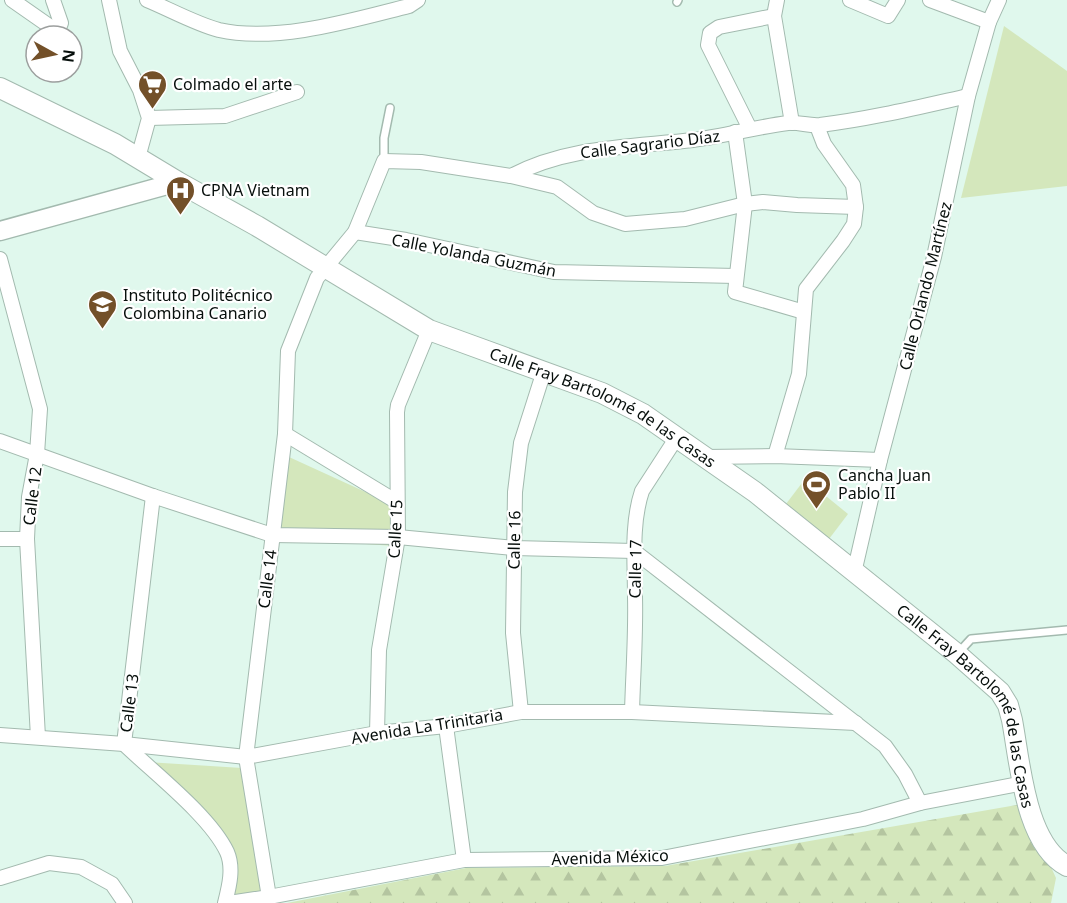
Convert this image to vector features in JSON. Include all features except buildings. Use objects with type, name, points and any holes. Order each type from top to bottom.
[{"type":"main road","name":"Calle Fray Bartolomé de las Casas","points":[[0,88],[115,144],[257,225],[429,330],[602,393],[643,414],[755,492],[957,654],[1000,692],[1008,705],[1033,823],[1046,847],[1067,866]]},
{"type":"street","points":[[12,0],[55,30],[61,23],[53,0]]},
{"type":"street","points":[[109,0],[120,51],[140,90],[149,118],[138,158]]},
{"type":"street","points":[[147,0],[218,30],[261,35],[337,24],[410,6],[418,0]]},
{"type":"street","points":[[777,0],[774,16],[792,123]]},
{"type":"street","points":[[850,0],[888,16],[898,0]]},
{"type":"street","points":[[930,0],[989,22]]},
{"type":"street","name":"Calle Orlando Martínez","points":[[854,573],[880,460],[934,257],[968,96],[989,22],[999,0]]},
{"type":"street","points":[[750,129],[708,45],[708,39],[710,33],[719,27],[774,16]]},
{"type":"street","points":[[149,118],[225,116],[297,92]]},
{"type":"street","name":"Calle Sagrario Díaz","points":[[511,176],[573,154],[635,144],[694,140],[792,123],[817,126],[892,113],[968,96]]},
{"type":"street","points":[[775,456],[799,374],[806,289],[854,224],[856,207],[853,185],[824,144],[817,126]]},
{"type":"street","points":[[735,132],[745,204],[735,292],[804,312]]},
{"type":"street","points":[[327,268],[355,232],[384,161],[421,162],[511,176],[557,187],[593,213],[625,224],[685,219],[745,204],[763,202],[856,207]]},
{"type":"street","points":[[0,231],[178,182]]},
{"type":"street","name":"Calle Yolanda Guzmán","points":[[355,232],[406,240],[554,272],[736,276]]},
{"type":"street","name":"Calle 12","points":[[0,259],[40,409],[37,454],[29,497],[27,539],[38,737]]},
{"type":"street","name":"Calle 14","points":[[269,897],[246,757],[285,434],[289,343],[317,278],[327,268]]},
{"type":"street","name":"Calle 15","points":[[377,733],[379,650],[398,537],[398,405],[429,330]]},
{"type":"street","name":"Calle 16","points":[[521,712],[513,633],[515,492],[521,443],[544,371]]},
{"type":"street","points":[[285,434],[397,502]]},
{"type":"street","name":"Calle 17","points":[[632,712],[634,551],[639,500],[642,491],[677,437]]},
{"type":"street","points":[[0,441],[153,496],[272,535],[398,537],[514,548],[634,551],[885,746],[905,774],[920,803]]},
{"type":"street","points":[[705,457],[775,456],[880,460]]},
{"type":"street","name":"Calle 13","points":[[153,496],[124,744],[206,821],[228,854],[231,880],[227,903]]},
{"type":"street","points":[[0,539],[27,539]]},
{"type":"street","name":"Avenida La Trinitaria","points":[[0,735],[124,744],[246,757],[377,733],[446,726],[521,712],[632,712],[856,723]]},
{"type":"street","points":[[446,726],[464,860]]},
{"type":"street","name":"Avenida México","points":[[227,903],[464,860],[662,858],[863,819],[920,803],[1024,783]]},
{"type":"street","points":[[0,878],[49,863],[81,867],[112,884],[125,903]]},
{"type":"lane","points":[[384,161],[384,138],[390,108]]},
{"type":"lane","points":[[957,654],[971,639],[1067,630]]},
{"type":"green space","points":[[1004,26],[1067,71],[1067,186],[961,198]]},
{"type":"green space","points":[[289,457],[394,505],[394,546],[278,538]]},
{"type":"green space","name":"Cancha Juan Pablo II","points":[[805,479],[848,514],[829,539],[786,504]]},
{"type":"green space","points":[[131,761],[242,768],[264,896],[229,903],[234,881],[209,819]]},
{"type":"green space","points":[[1022,804],[1056,878],[1051,903],[287,903],[466,868],[665,866]]},
{"type":"place","name":"Colmado el arte","points":[[152,110]]},
{"type":"place","name":"CPNA Vietnam","points":[[180,216]]},
{"type":"place","name":"Instituto Politécnico Colombina Canario","points":[[102,330]]},
{"type":"place","name":"Cancha Juan Pablo II","points":[[817,510]]}]
